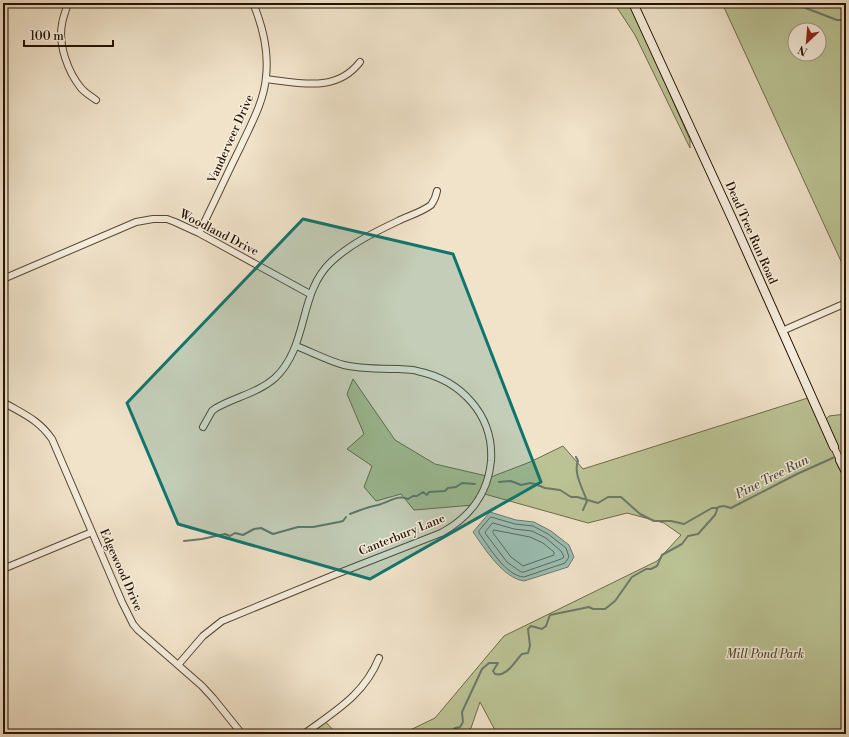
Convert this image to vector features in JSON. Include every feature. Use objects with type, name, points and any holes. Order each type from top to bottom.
[{"type":"street","points":[[68,3],[62,24],[62,48],[71,72],[80,88],[96,100]]},
{"type":"street","name":"Vanderveer Drive","points":[[199,233],[254,118],[264,90],[266,79],[266,41],[253,3]]},
{"type":"street","name":"Dead Tree Run Road","points":[[633,3],[846,472]]},
{"type":"street","points":[[266,79],[310,84],[324,84],[346,75],[356,68],[360,62]]},
{"type":"street","points":[[203,427],[212,411],[260,389],[275,378],[288,362],[296,346],[310,294],[318,279],[329,264],[337,256],[381,230],[427,208],[434,201],[437,191]]},
{"type":"street","name":"Woodland Drive","points":[[3,279],[136,222],[153,219],[166,219],[199,233],[310,294]]},
{"type":"street","points":[[782,331],[846,303]]},
{"type":"street","name":"Canterbury Lane","points":[[178,665],[203,636],[222,621],[453,527],[468,515],[483,490],[488,478],[491,457],[486,426],[478,409],[464,393],[456,387],[443,380],[416,370],[361,368],[343,365],[296,346]]},
{"type":"street","name":"Edgewood Drive","points":[[3,402],[34,419],[44,427],[52,439],[122,602],[133,624],[213,698],[242,734]]},
{"type":"street","points":[[3,569],[92,532]]},
{"type":"street","points":[[304,734],[347,702],[359,691],[373,671],[379,658]]},
{"type":"highlighted area","points":[[303,219],[453,254],[541,482],[370,579],[178,524],[127,403]]},
{"type":"green space","points":[[614,3],[630,3],[690,140],[690,148],[635,35]]},
{"type":"green space","points":[[722,3],[846,3],[846,272]]},
{"type":"green space","name":"Mill Pond Park","points":[[353,379],[395,440],[435,464],[491,477],[530,462],[563,446],[583,469],[811,397],[823,423],[829,416],[846,414],[846,734],[497,734],[480,702],[471,728],[462,734],[402,734],[435,718],[504,636],[657,561],[681,535],[664,523],[627,513],[588,523],[481,493],[474,505],[414,510],[401,494],[376,501],[364,487],[372,466],[347,449],[364,434],[347,394]]},
{"type":"green space","points":[[322,718],[337,734],[301,734]]},
{"type":"water","points":[[490,512],[516,520],[534,522],[551,531],[569,545],[574,557],[568,567],[524,581],[516,579],[495,562],[473,532]]},
{"type":"waterway","points":[[674,5],[680,3]]},
{"type":"waterway","points":[[798,3],[803,7],[837,20],[846,20]]},
{"type":"waterway","name":"Pine Tree Run","points":[[449,734],[455,728],[460,727],[463,722],[462,712],[482,669],[489,663],[498,663],[493,671],[495,674],[503,673],[507,671],[522,654],[528,653],[530,646],[528,629],[531,626],[542,629],[546,626],[550,615],[589,607],[593,609],[605,609],[615,601],[632,577],[646,569],[651,569],[657,566],[662,555],[682,544],[688,536],[698,534],[715,515],[718,507],[724,506],[731,508],[797,474],[846,452]]},
{"type":"waterway","points":[[576,457],[578,461],[577,471],[579,481],[587,501],[583,510]]},
{"type":"waterway","points":[[499,482],[511,481],[521,485],[530,483],[535,484],[545,488],[560,490],[571,497],[577,497],[598,503],[608,497],[621,497],[640,514],[654,521],[671,521],[684,524],[712,508],[717,508]]},
{"type":"waterway","points":[[350,514],[396,498],[408,499],[423,492],[427,495],[429,492],[445,491],[448,488],[456,487],[462,483],[475,484]]},
{"type":"waterway","points":[[184,541],[225,534],[230,536],[235,533],[243,535],[254,529],[261,528],[273,534],[298,527],[313,527],[339,522],[343,521],[346,517]]}]
